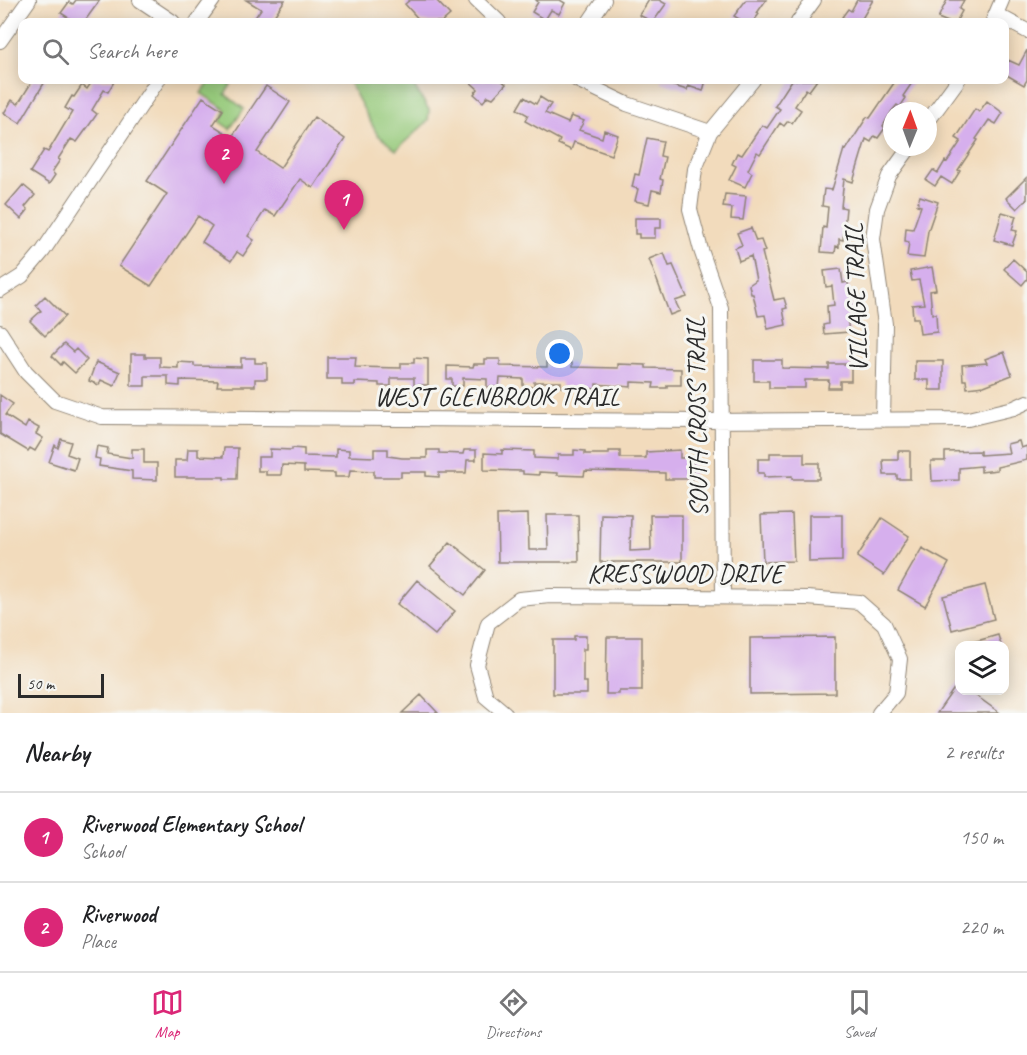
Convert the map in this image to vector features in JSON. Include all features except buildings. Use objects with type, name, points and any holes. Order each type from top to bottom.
[{"type":"street","points":[[0,41],[29,0]]},
{"type":"street","points":[[140,0],[167,18]]},
{"type":"street","points":[[200,18],[213,0]]},
{"type":"street","points":[[476,0],[495,18]]},
{"type":"street","points":[[592,18],[604,0]]},
{"type":"street","points":[[801,18],[814,0]]},
{"type":"street","points":[[994,18],[1002,0]]},
{"type":"street","points":[[1009,24],[1027,31]]},
{"type":"street","points":[[0,290],[22,276],[43,251],[156,84]]},
{"type":"street","points":[[585,84],[627,104],[710,132]]},
{"type":"street","name":"SOUTH CROSS TRAIL","points":[[723,597],[721,308],[700,250],[690,209],[695,169],[710,132],[750,84]]},
{"type":"street","points":[[937,109],[955,84]]},
{"type":"street","name":"VILLAGE TRAIL","points":[[883,420],[885,324],[873,239],[877,209],[889,176],[903,156]]},
{"type":"street","name":"WEST GLENBROOK TRAIL","points":[[0,332],[26,372],[55,401],[102,417],[723,421],[968,419],[1014,408],[1027,402]]},
{"type":"street","name":"KRESSWOOD DRIVE","points":[[504,713],[486,697],[477,665],[488,623],[519,599],[550,596],[807,598],[859,602],[884,624],[900,659],[896,693],[879,713]]},
{"type":"green space","points":[[208,84],[231,85],[225,94],[244,109],[230,129],[220,122],[226,110],[201,93]]},
{"type":"green space","points":[[350,84],[411,84],[429,110],[428,121],[396,150],[377,134]]},
{"type":"place","name":"Riverwood","points":[[224,184]]},
{"type":"place","name":"Riverwood Elementary School","points":[[344,230]]}]
